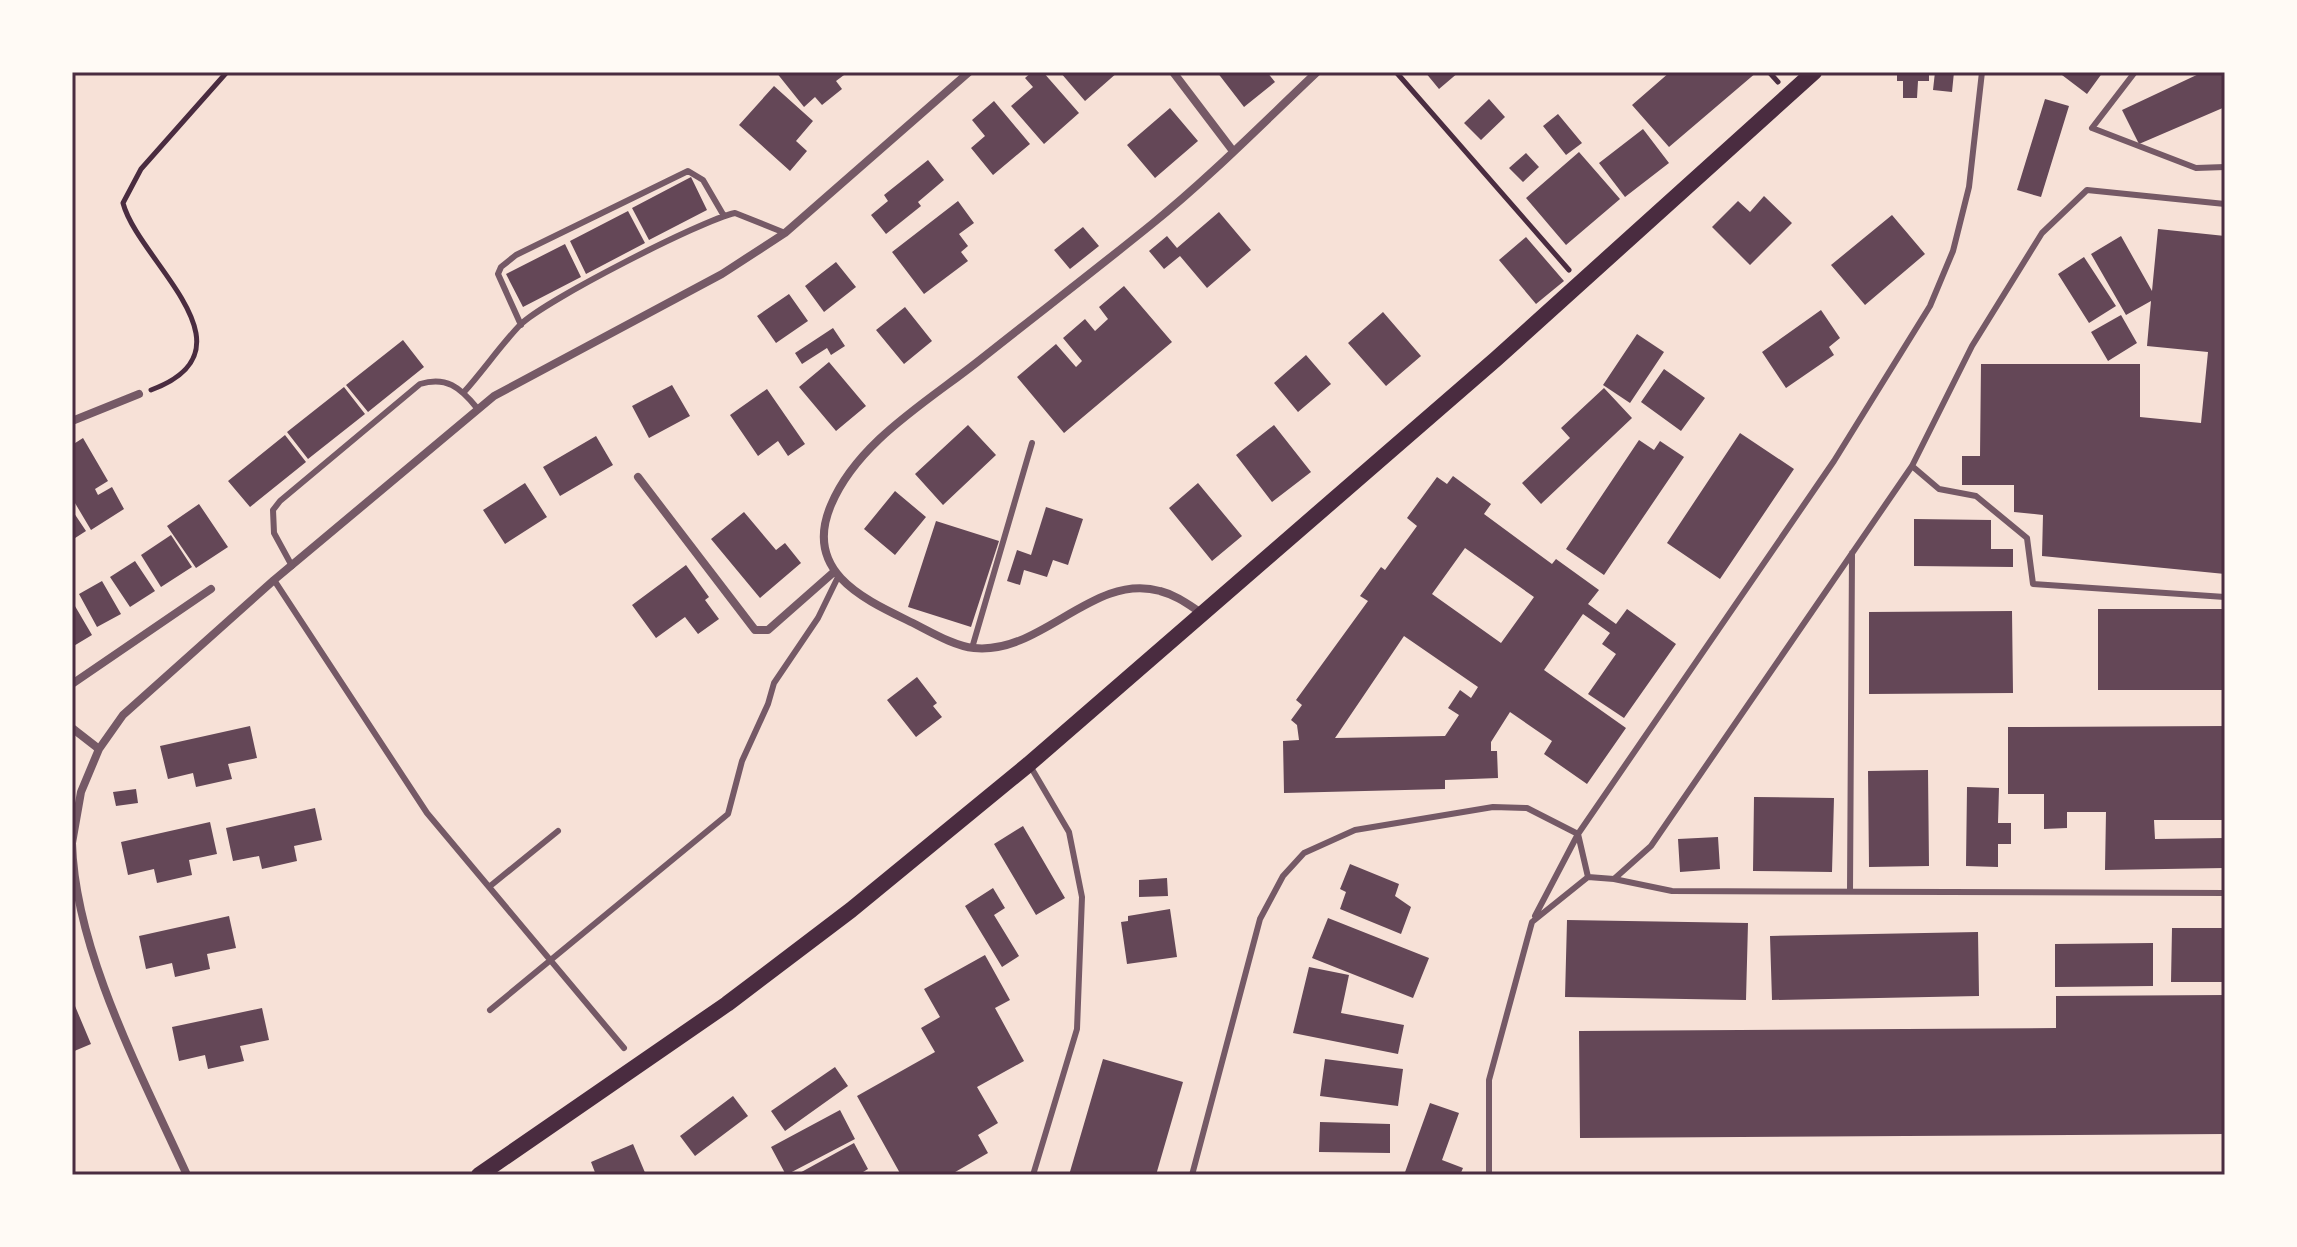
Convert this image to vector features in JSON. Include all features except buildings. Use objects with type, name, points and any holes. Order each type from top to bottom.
[{"type":"main road","points":[[479,1175],[727,1004],[851,910],[1029,764],[1580,283],[1814,72]]},
{"type":"street","points":[[187,1175],[120,1021],[85,929],[73,875],[72,843],[81,792],[99,749],[123,715],[274,580],[477,408],[529,375],[735,267],[785,233],[969,72]]},
{"type":"street","points":[[1173,72],[1233,151]]},
{"type":"street","points":[[1204,614],[1159,590],[1128,589],[1097,601],[1027,639],[999,648],[972,648],[858,596],[836,574],[825,529],[829,508],[846,475],[891,429],[1155,222],[1317,72]]},
{"type":"street","points":[[72,421],[139,394]]},
{"type":"street","points":[[638,477],[755,630],[768,630],[836,574]]},
{"type":"street","points":[[72,684],[211,589]]},
{"type":"street","points":[[72,728],[99,749]]},
{"type":"lane","points":[[1489,1175],[1489,1080],[1532,922],[1578,834],[1834,461],[1930,306],[1953,251],[1969,187],[1982,72]]},
{"type":"lane","points":[[2135,72],[2092,128],[2196,168],[2225,167]]},
{"type":"lane","points":[[521,325],[498,274],[506,261],[516,255],[688,171],[703,180],[724,216]]},
{"type":"lane","points":[[1614,879],[1651,846],[1912,466],[1972,346],[2042,233],[2087,190],[2225,204]]},
{"type":"lane","points":[[464,392],[521,325],[546,306],[724,216],[747,216],[785,233]]},
{"type":"lane","points":[[292,566],[274,533],[273,510],[280,501],[420,384],[437,379],[464,392],[477,408]]},
{"type":"lane","points":[[972,648],[1032,443]]},
{"type":"lane","points":[[1912,466],[1939,489],[1976,496],[2027,538],[2033,584],[2225,597]]},
{"type":"lane","points":[[1850,891],[1852,553]]},
{"type":"lane","points":[[490,1010],[728,814],[742,761],[768,704],[774,683],[818,618],[836,574]]},
{"type":"lane","points":[[274,580],[427,813],[624,1048]]},
{"type":"lane","points":[[1029,764],[1069,832],[1082,897],[1077,1029],[1033,1175]]},
{"type":"lane","points":[[1192,1175],[1260,919],[1283,876],[1304,853],[1355,830],[1493,807],[1527,808],[1578,834],[1588,877]]},
{"type":"lane","points":[[489,887],[558,831]]},
{"type":"lane","points":[[1532,922],[1588,877],[1672,891],[2225,893]]},
{"type":"path","points":[[139,394],[182,373],[194,356],[197,340],[188,307],[128,222],[123,203],[141,169],[227,72]]},
{"type":"path","points":[[1396,72],[1580,283]]}]
